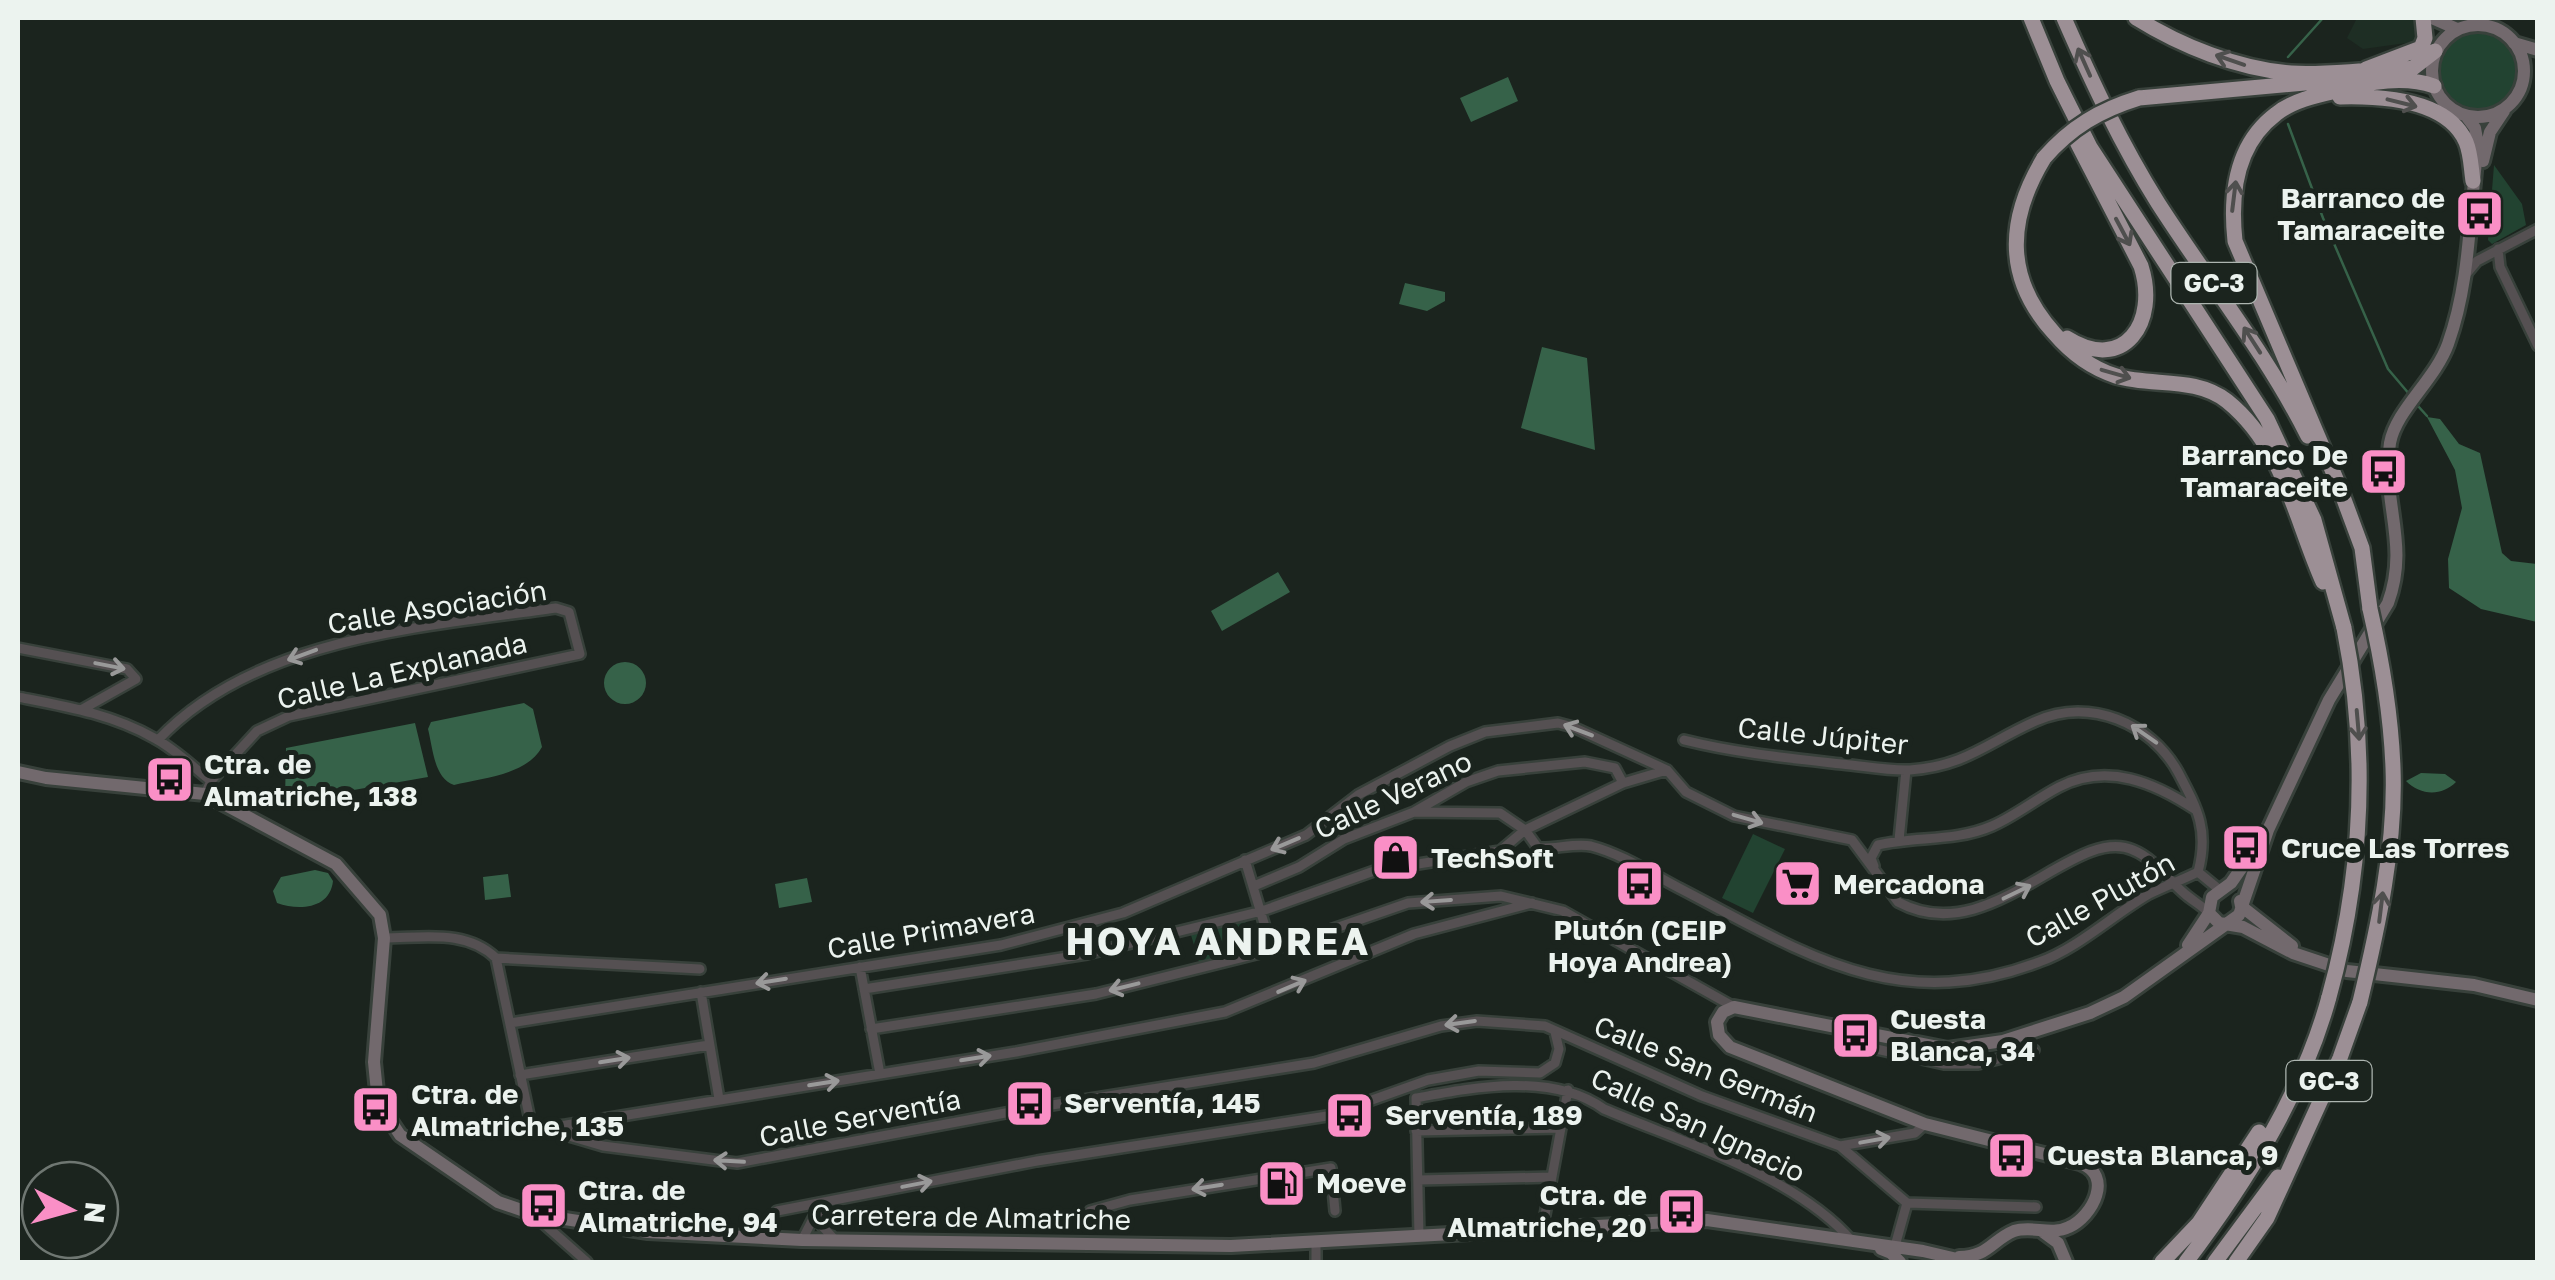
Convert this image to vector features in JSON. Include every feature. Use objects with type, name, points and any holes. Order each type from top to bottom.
[{"type":"highway","points":[[2022,18],[2148,287],[2148,308],[2140,328],[2110,349],[2077,345],[2040,318]]},
{"type":"highway","name":"GC-3","points":[[2031,18],[2090,147],[2267,419],[2301,489],[2319,558],[2344,628],[2360,731],[2361,804],[2355,878],[2346,936],[2324,1015],[2279,1117],[2218,1219],[2186,1262]]},
{"type":"highway","name":"GC-3","points":[[2064,18],[2118,135],[2298,416],[2358,550],[2380,651],[2394,771],[2391,828],[2379,923],[2360,1002],[2340,1058],[2292,1158],[2215,1262]]},
{"type":"highway","points":[[2136,18],[2193,46],[2266,70],[2434,86]]},
{"type":"highway","points":[[2358,550],[2340,486],[2248,274],[2234,227],[2234,185],[2255,135],[2277,113],[2420,48],[2427,18]]},
{"type":"highway","points":[[2319,558],[2282,472],[2253,430],[2225,400],[2191,385],[2119,377],[2093,366],[2075,354],[2040,318],[2029,302],[2018,269],[2015,238],[2019,208],[2044,158],[2074,127],[2117,105],[2139,98],[2357,78],[2422,63],[2436,51]]},
{"type":"highway","points":[[2306,98],[2385,98],[2437,114],[2453,124],[2466,141],[2473,180]]},
{"type":"highway","points":[[2162,1262],[2199,1222],[2234,1174],[2324,1015]]},
{"type":"highway","points":[[2236,1262],[2267,1218],[2292,1158]]},
{"type":"main road","points":[[2427,18],[2457,29]]},
{"type":"main road","points":[[2427,18],[2436,51],[2434,86],[2449,108],[2466,116],[2488,116],[2506,108]]},
{"type":"main road","points":[[2436,51],[2457,29],[2493,23],[2514,43],[2522,62],[2521,86]]},
{"type":"main road","points":[[2514,43],[2538,50]]},
{"type":"main road","points":[[2470,222],[2490,132],[2521,86],[2538,76]]},
{"type":"main road","points":[[1939,1262],[1982,1254],[2022,1229],[2043,1232],[2071,1227],[2092,1206],[2099,1191],[2098,1175],[2091,1167],[1925,1124],[1730,1046],[1719,1035],[1717,1022],[1722,1012],[1734,1007],[1948,1048],[1976,1047],[2090,1014],[2124,997],[2236,919],[2268,830],[2329,700],[2393,588],[2398,552],[2388,493],[2392,434],[2400,417],[2430,380],[2450,339],[2465,275],[2477,135],[2466,116]]},
{"type":"main road","points":[[18,772],[46,778],[208,788],[336,864],[380,916],[384,938]]},
{"type":"main road","points":[[2268,830],[2243,867],[2209,902],[2214,920],[2347,971],[2474,985],[2538,1000]]},
{"type":"main road","points":[[2220,891],[2232,892],[2241,906],[2311,958]]},
{"type":"main road","points":[[2176,958],[2209,913]]},
{"type":"main road","name":"Carretera de Almatriche","points":[[384,938],[374,1062],[378,1102],[400,1135],[498,1202],[533,1214],[648,1232],[802,1240],[1231,1246],[1707,1220],[1895,1246],[1970,1262]]},
{"type":"main road","points":[[2066,1261],[2071,1227]]},
{"type":"main road","points":[[2043,1232],[2058,1243],[2066,1261]]},
{"type":"main road","points":[[1990,1262],[1999,1241]]},
{"type":"main road","points":[[1858,1242],[1891,1252],[1900,1262]]},
{"type":"street","points":[[2465,275],[2477,261],[2538,230]]},
{"type":"street","points":[[2498,249],[2500,268],[2538,346]]},
{"type":"street","name":"Calle Asociación","points":[[158,740],[181,715],[260,671],[310,652],[379,634],[556,608],[569,612]]},
{"type":"street","name":"Calle La Explanada","points":[[208,788],[258,731],[288,716],[580,654],[569,612]]},
{"type":"street","points":[[18,648],[127,669],[136,679],[81,710]]},
{"type":"street","points":[[18,696],[130,726],[158,740],[208,788]]},
{"type":"street","name":"Calle Júpiter","points":[[1684,740],[1758,755],[1906,770],[1944,766],[1978,754],[2038,720],[2068,713],[2099,713],[2138,727],[2166,750],[2198,812]]},
{"type":"street","name":"Calle Primavera","points":[[510,1024],[1001,944],[1124,913],[1306,835],[1358,795],[1450,746],[1485,732],[1558,723],[1667,770],[1686,792],[1734,816],[1852,840],[1876,872]]},
{"type":"street","name":"Calle Verano","points":[[1254,886],[1298,867],[1344,839],[1414,812],[1466,782],[1498,771],[1585,762],[1615,768],[1623,783]]},
{"type":"street","points":[[864,990],[1087,954],[1262,911],[1374,871],[1500,851],[1525,830],[1623,783],[1667,770]]},
{"type":"street","points":[[1899,840],[1906,770]]},
{"type":"street","points":[[2209,913],[2148,859],[2132,849],[2113,845],[2088,850],[2014,895],[1968,910],[1931,913],[1898,902],[1876,872],[1871,858],[1878,845],[1899,840],[1949,839],[1992,826],[2064,784],[2125,776],[2161,787],[2198,812],[2205,844],[2198,872],[2220,891]]},
{"type":"street","points":[[1414,812],[1500,813],[1525,830]]},
{"type":"street","name":"Calle Plutón","points":[[1525,830],[1538,848],[1588,845],[1624,859],[1851,972],[1916,983],[1997,975],[2043,961],[2152,893],[2198,872]]},
{"type":"street","points":[[1246,860],[1272,950]]},
{"type":"street","points":[[871,1029],[1096,994],[1272,950],[1408,903],[1501,896],[1563,911],[1734,1007]]},
{"type":"street","name":"Calle Serventía","points":[[1532,903],[1414,934],[1226,1012],[566,1125],[569,1136],[603,1146],[738,1163],[1045,1106],[1314,1063],[1440,1026],[1477,1021],[1526,1022],[1555,1032]]},
{"type":"street","points":[[384,938],[463,938],[482,944],[496,958],[530,1120],[541,1128],[566,1125]]},
{"type":"street","points":[[496,958],[700,969]]},
{"type":"street","points":[[860,967],[880,1074]]},
{"type":"street","points":[[702,992],[719,1100]]},
{"type":"street","points":[[1838,1026],[1848,1043],[1944,1064],[1978,1064],[2034,1050]]},
{"type":"street","points":[[776,1211],[1037,1161],[1327,1116],[1428,1080],[1479,1071],[1540,1072],[1555,1063],[1559,1049],[1555,1032]]},
{"type":"street","name":"Calle San Germán","points":[[1555,1032],[1702,1096],[1840,1146],[1907,1204]]},
{"type":"street","points":[[520,1076],[709,1044]]},
{"type":"street","points":[[1419,1238],[1416,1098],[1502,1086],[1568,1090],[1542,1230]]},
{"type":"street","name":"Calle San Ignacio","points":[[1568,1090],[1773,1181],[1813,1203],[1858,1242]]},
{"type":"street","name":"Calle San Germán","points":[[1840,1146],[1915,1132],[1925,1124]]},
{"type":"street","points":[[1416,1131],[1561,1128]]},
{"type":"street","points":[[1090,1211],[1145,1198],[1331,1168],[1335,1211]]},
{"type":"street","points":[[1418,1180],[1552,1176]]},
{"type":"street","points":[[802,1240],[821,1203]]},
{"type":"street","points":[[821,1203],[822,1226],[836,1241]]},
{"type":"street","points":[[1895,1246],[1907,1204],[2036,1206]]},
{"type":"street","points":[[533,1214],[587,1262]]},
{"type":"street","points":[[1316,1242],[1316,1262]]},
{"type":"shaded area","points":[[2357,18],[2416,18],[2421,41],[2363,49],[2347,38]]},
{"type":"shaded area","points":[[2478,33],[2505,44],[2516,71],[2505,98],[2478,109],[2451,98],[2440,71],[2451,44]]},
{"type":"shaded area","points":[[1508,77],[1518,101],[1471,122],[1460,98]]},
{"type":"shaded area","points":[[2494,165],[2522,204],[2526,225],[2492,244],[2488,240]]},
{"type":"shaded area","points":[[1405,283],[1445,292],[1445,301],[1427,311],[1399,304]]},
{"type":"shaded area","points":[[1542,347],[1587,358],[1595,450],[1521,428]]},
{"type":"shaded area","points":[[2427,417],[2440,419],[2459,444],[2480,453],[2502,553],[2511,561],[2537,564],[2537,622],[2481,609],[2449,588],[2448,559],[2462,508],[2455,470]]},
{"type":"shaded area","points":[[1278,572],[1290,592],[1222,631],[1211,611]]},
{"type":"shaded area","points":[[625,662],[640,668],[646,683],[640,698],[625,704],[610,698],[604,683],[610,668]]},
{"type":"shaded area","points":[[524,703],[533,709],[542,747],[535,756],[503,774],[454,785],[442,776],[428,729],[431,722]]},
{"type":"shaded area","points":[[415,723],[428,777],[285,802],[286,748]]},
{"type":"shaded area","points":[[2421,773],[2445,774],[2456,782],[2438,792],[2425,792],[2406,781]]},
{"type":"shaded area","points":[[1753,834],[1785,849],[1753,913],[1722,898]]},
{"type":"shaded area","points":[[315,870],[328,873],[333,881],[326,897],[304,907],[277,903],[273,891],[281,877]]},
{"type":"shaded area","points":[[508,874],[511,897],[485,900],[483,877]]},
{"type":"shaded area","points":[[807,878],[812,902],[779,908],[775,884]]},
{"type":"shaded area","points":[[1244,922],[1255,926],[1259,938],[1252,947],[1199,962],[1191,935]]},
{"type":"waterway","points":[[2288,57],[2323,18]]},
{"type":"waterway","name":"Barranco de Tamaraceite","points":[[2288,124],[2323,218],[2388,369],[2410,395]]},
{"type":"waterway","name":"Barranco de Tamaraceite","points":[[2418,406],[2427,416]]},
{"type":"place","name":"Barranco de Tamaraceite","points":[[2480,214]]},
{"type":"place","name":"Barranco De Tamaraceite","points":[[2383,471]]},
{"type":"place","name":"Ctra. de Almatriche, 138","points":[[169,780]]},
{"type":"place","name":"Cruce Las Torres","points":[[2246,848]]},
{"type":"place","name":"TechSoft","points":[[1396,858]]},
{"type":"place","name":"Plutón (CEIP Hoya Andrea)","points":[[1640,883]]},
{"type":"place","name":"Mercadona","points":[[1798,884]]},
{"type":"place","name":"Cuesta Blanca, 34","points":[[1855,1035]]},
{"type":"place","name":"Serventía, 145","points":[[1029,1103]]},
{"type":"place","name":"Ctra. de Almatriche, 135","points":[[376,1110]]},
{"type":"place","name":"Serventía, 189","points":[[1350,1115]]},
{"type":"place","name":"Cuesta Blanca, 9","points":[[2012,1155]]},
{"type":"place","name":"Moeve","points":[[1281,1183]]},
{"type":"place","name":"Ctra. de Almatriche, 94","points":[[543,1206]]},
{"type":"place","name":"Ctra. de Almatriche, 20","points":[[1682,1211]]},
{"type":"district","name":"HOYA ANDREA","points":[[1218,942]]}]
